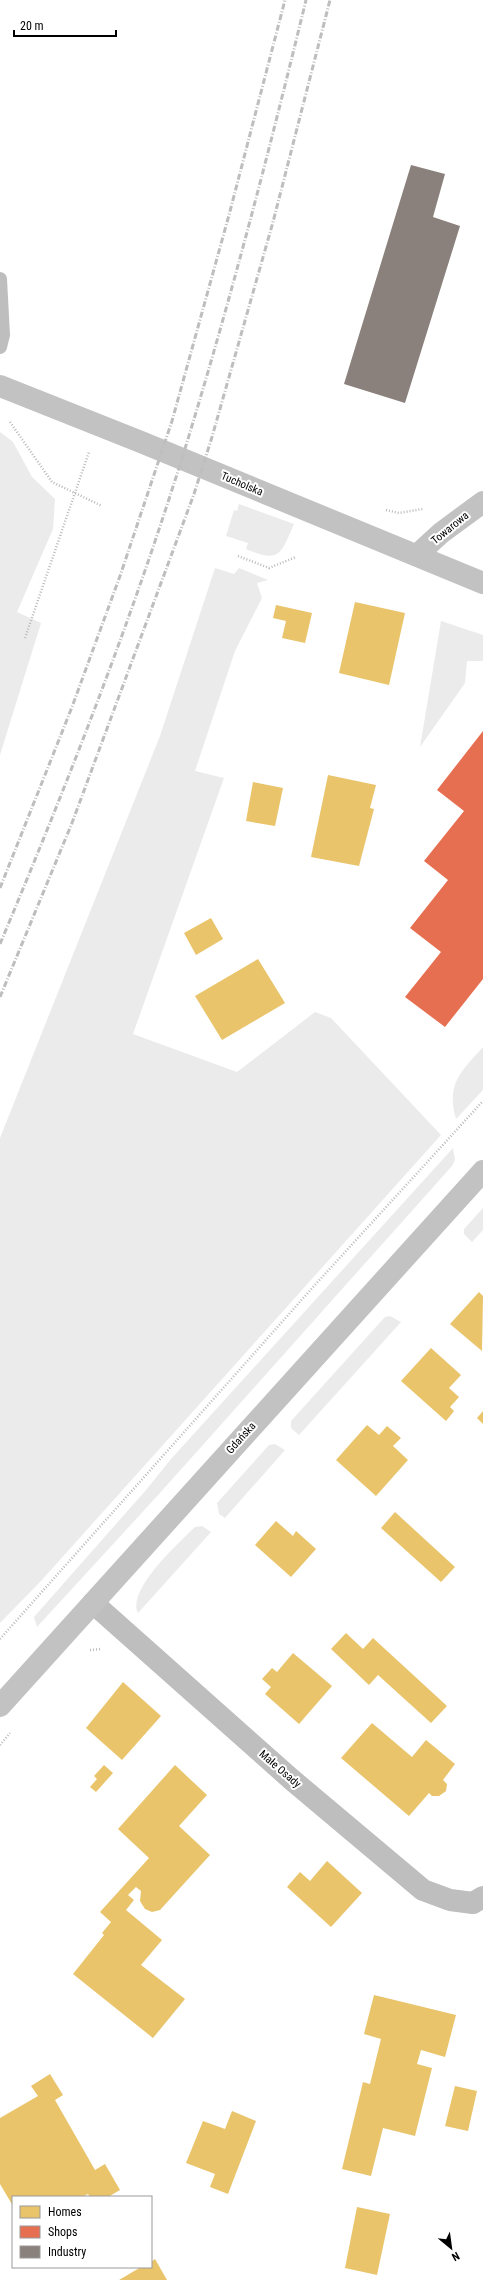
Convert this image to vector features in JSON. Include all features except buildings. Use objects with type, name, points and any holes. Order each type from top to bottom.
[{"type":"main road","name":"Tucholska","points":[[0,386],[99,425],[483,583]]},
{"type":"main road","name":"Towarowa","points":[[417,555],[441,533],[483,502]]},
{"type":"main road","name":"Gdańska","points":[[0,1706],[483,1171]]},
{"type":"street","name":"Małe Osady","points":[[93,1603],[291,1779],[423,1890],[450,1900],[473,1903],[483,1897]]},
{"type":"lane","points":[[0,279],[3,335],[0,347]]},
{"type":"path","points":[[5,420],[10,422],[52,482],[102,506]]},
{"type":"path","points":[[24,638],[99,425]]},
{"type":"path","points":[[380,508],[400,513],[430,508]]},
{"type":"path","points":[[238,556],[269,568],[296,557]]},
{"type":"path","points":[[0,1640],[308,1292],[483,1101]]},
{"type":"shaded area","points":[[0,432],[13,442],[32,477],[55,499],[53,529],[17,612],[41,623],[0,755]]},
{"type":"shaded area","points":[[239,504],[294,524],[286,542],[278,553],[266,556],[246,549],[248,543],[226,536],[234,510],[237,511]]},
{"type":"shaded area","points":[[215,568],[234,574],[239,568],[268,580],[257,583],[262,598],[235,651],[195,771],[224,778],[133,1034],[237,1072],[315,1012],[331,1018],[441,1135],[41,1581],[0,1623],[0,1138],[160,736]]},
{"type":"shaded area","points":[[441,621],[483,635],[483,661],[467,661],[465,683],[420,747]]},
{"type":"shaded area","points":[[483,1047],[483,1090],[456,1119],[453,1107],[454,1087],[462,1071]]},
{"type":"shaded area","points":[[453,1148],[455,1160],[452,1166],[159,1494],[37,1627],[34,1617],[146,1490],[171,1459]]},
{"type":"shaded area","points":[[483,1208],[483,1230],[472,1242],[464,1234],[464,1229]]},
{"type":"shaded area","points":[[390,1316],[401,1322],[299,1435],[291,1428],[291,1421],[385,1317]]},
{"type":"shaded area","points":[[275,1444],[285,1450],[225,1518],[219,1514],[217,1503],[269,1445]]},
{"type":"shaded area","points":[[202,1526],[211,1532],[138,1613],[137,1603],[140,1592],[147,1579],[167,1555],[195,1527]]},
{"type":"railway","points":[[0,888],[72,707],[120,576],[172,421],[229,215],[285,0]]},
{"type":"railway","points":[[0,944],[78,753],[149,560],[191,429],[237,269],[266,162],[306,0]]},
{"type":"railway","points":[[0,997],[72,823],[194,494],[212,437],[273,222],[330,0]]}]
